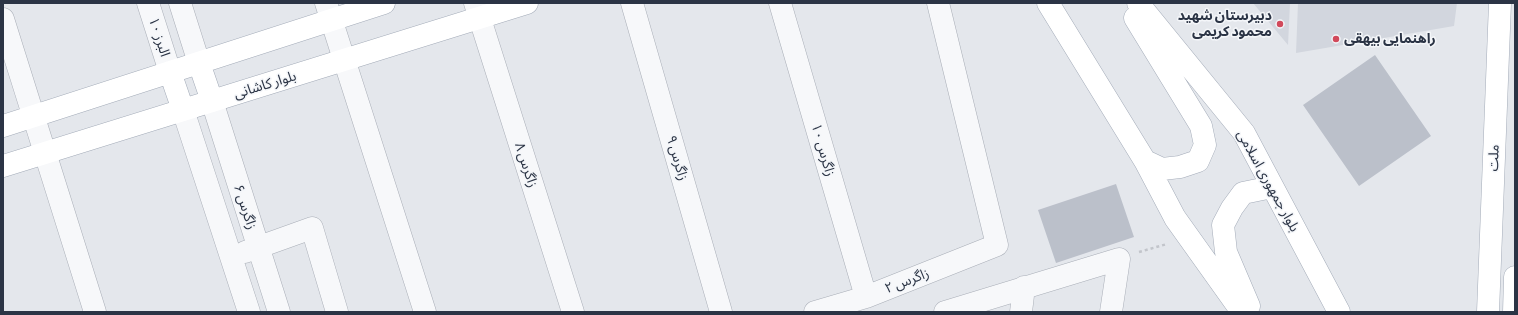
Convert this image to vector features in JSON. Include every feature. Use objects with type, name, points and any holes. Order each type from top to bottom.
[{"type":"main road","points":[[3,126],[199,63],[329,11],[384,3]]},
{"type":"main road","name":"بلوار کاشانی","points":[[3,166],[345,60],[477,10],[528,3]]},
{"type":"main road","points":[[1048,3],[1145,161],[1175,218],[1242,312]]},
{"type":"main road","points":[[1126,3],[1201,126],[1205,145],[1198,161],[1180,167],[1162,169],[1145,161]]},
{"type":"main road","name":"بلوار جمهوری اسلامی","points":[[1138,3],[1244,133],[1339,312]]},
{"type":"main road","name":"ملت","points":[[1488,312],[1500,3]]},
{"type":"main road","points":[[199,63],[212,101]]},
{"type":"main road","points":[[170,72],[183,110]]},
{"type":"main road","points":[[1251,312],[1226,252],[1223,225],[1232,208],[1243,193],[1272,187]]},
{"type":"main road","points":[[1514,312],[1515,277]]},
{"type":"street","name":"البرز ۱۰","points":[[148,3],[170,72]]},
{"type":"street","points":[[180,3],[199,63]]},
{"type":"street","name":"زاگرس ۹","points":[[632,3],[721,312]]},
{"type":"street","name":"زاگرس ۱۰","points":[[780,3],[866,296]]},
{"type":"street","name":"زاگرس ۲","points":[[815,312],[866,296],[997,245],[938,3]]},
{"type":"street","name":"زاگرس ۸","points":[[477,10],[573,312]]},
{"type":"street","points":[[329,11],[425,312]]},
{"type":"street","points":[[3,19],[95,312]]},
{"type":"street","name":"زاگرس ۶","points":[[212,101],[279,312]]},
{"type":"street","name":"زاگرس ۶","points":[[183,110],[249,312]]},
{"type":"street","points":[[231,258],[312,228],[337,312]]},
{"type":"street","points":[[945,312],[1119,259],[1111,312]]},
{"type":"street","points":[[1022,312],[1024,287]]},
{"type":"path","points":[[1119,259],[1189,237]]},
{"type":"shaded area","name":"دبیرستان شهید محمود کریمی","points":[[1253,3],[1290,3],[1288,45]]},
{"type":"shaded area","name":"راهنمایی بیهقی","points":[[1298,3],[1457,3],[1454,26],[1296,53]]},
{"type":"building","points":[[1375,55],[1431,136],[1359,186],[1303,105]]},
{"type":"building","points":[[1116,184],[1134,237],[1056,263],[1038,210]]},
{"type":"place","name":"دبیرستان شهید محمود کریمی","points":[[1280,24]]},
{"type":"place","name":"راهنمایی بیهقی","points":[[1336,39]]}]
